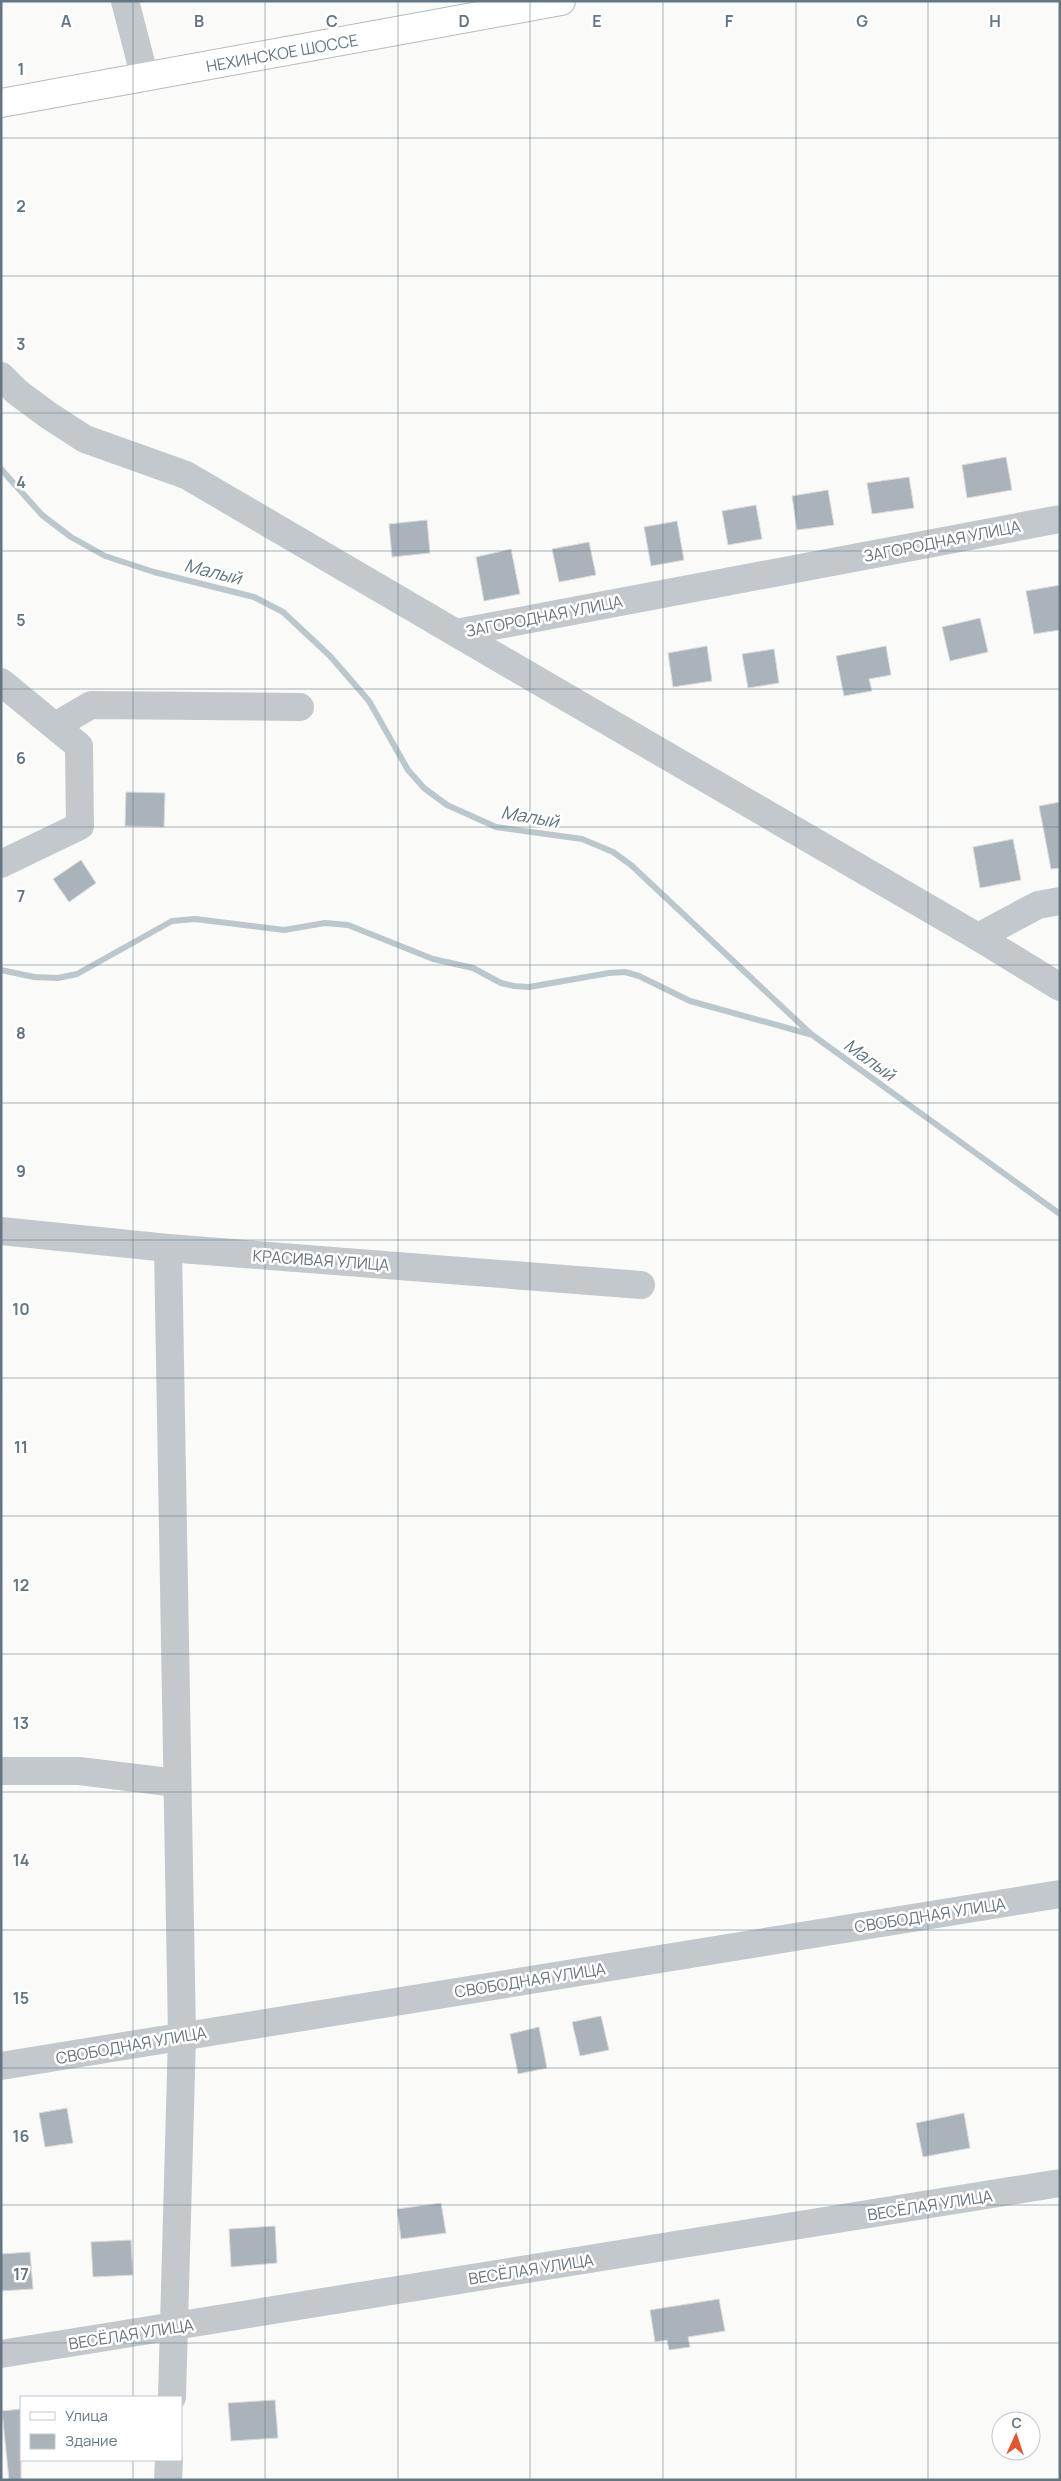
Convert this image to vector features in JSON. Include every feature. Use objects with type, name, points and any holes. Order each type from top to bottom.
[{"type":"main road","name":"НЕХИНСКОЕ ШОССЕ","points":[[1,103],[561,1]]},
{"type":"street","points":[[125,1],[144,78]]},
{"type":"street","name":"ЗАГОРОДНАЯ УЛИЦА","points":[[1,376],[16,392],[86,439],[186,475],[456,633],[1060,519]]},
{"type":"street","points":[[456,633],[978,936],[1060,987]]},
{"type":"street","points":[[1,682],[79,746],[80,826],[1,864]]},
{"type":"street","points":[[55,726],[91,705],[300,707]]},
{"type":"street","points":[[978,936],[1038,905],[1060,901]]},
{"type":"street","name":"КРАСИВАЯ УЛИЦА","points":[[1,1231],[168,1248],[641,1285]]},
{"type":"street","points":[[168,1248],[182,2036],[176,2326],[172,2396]]},
{"type":"street","points":[[1,1771],[79,1771],[177,1783]]},
{"type":"street","name":"СВОБОДНАЯ УЛИЦА","points":[[1,2066],[1060,1894]]},
{"type":"street","name":"ВЕСЁЛАЯ УЛИЦА","points":[[1,2354],[1060,2183]]},
{"type":"street","points":[[168,2480],[169,2461]]},
{"type":"building","points":[[1006,457],[1012,490],[967,498],[962,465]]},
{"type":"building","points":[[909,477],[914,508],[872,514],[867,483]]},
{"type":"building","points":[[828,490],[834,525],[797,530],[792,496]]},
{"type":"building","points":[[756,505],[762,539],[728,545],[722,511]]},
{"type":"building","points":[[427,520],[430,553],[392,557],[389,524]]},
{"type":"building","points":[[677,521],[684,560],[651,566],[644,527]]},
{"type":"building","points":[[589,542],[596,575],[559,582],[552,549]]},
{"type":"building","points":[[511,549],[520,594],[484,601],[476,557]]},
{"type":"building","points":[[1060,585],[1060,630],[1034,634],[1026,591]]},
{"type":"building","points":[[980,618],[988,652],[950,661],[942,627]]},
{"type":"building","points":[[707,646],[712,681],[673,687],[668,653]]},
{"type":"building","points":[[886,646],[891,675],[869,679],[872,691],[844,696],[836,656]]},
{"type":"building","points":[[774,649],[779,683],[748,688],[742,654]]},
{"type":"building","points":[[126,792],[165,793],[164,827],[125,826]]},
{"type":"building","points":[[1060,802],[1060,868],[1051,869],[1039,806]]},
{"type":"building","points":[[1013,839],[1021,880],[980,888],[973,847]]},
{"type":"building","points":[[81,860],[96,883],[69,902],[53,879]]},
{"type":"building","points":[[601,2016],[609,2050],[580,2056],[572,2022]]},
{"type":"building","points":[[539,2027],[547,2068],[518,2074],[510,2034]]},
{"type":"building","points":[[67,2108],[73,2143],[45,2147],[39,2113]]},
{"type":"building","points":[[964,2113],[970,2148],[923,2157],[916,2123]]},
{"type":"building","points":[[441,2203],[446,2233],[401,2239],[397,2209]]},
{"type":"building","points":[[275,2226],[277,2263],[231,2267],[229,2229]]},
{"type":"building","points":[[131,2240],[133,2275],[93,2277],[91,2242]]},
{"type":"building","points":[[30,2252],[33,2289],[1,2291],[1,2254]]},
{"type":"building","points":[[719,2299],[725,2331],[688,2337],[690,2347],[669,2350],[667,2340],[655,2342],[650,2310]]},
{"type":"building","points":[[275,2400],[278,2438],[231,2441],[228,2403]]},
{"type":"building","points":[[20,2409],[21,2480],[9,2480],[2,2411]]},
{"type":"waterway","name":"Малый","points":[[1,469],[42,515],[71,537],[105,556],[154,572],[254,597],[283,612],[330,656],[369,701],[408,770],[424,788],[447,805],[496,827],[582,839],[613,852],[631,865],[811,1034],[1060,1214]]},
{"type":"waterway","points":[[1,970],[34,977],[58,978],[77,974],[172,921],[195,919],[284,930],[325,923],[348,925],[433,959],[473,968],[501,983],[514,986],[529,987],[625,972],[639,976],[690,1001],[809,1034]]}]
